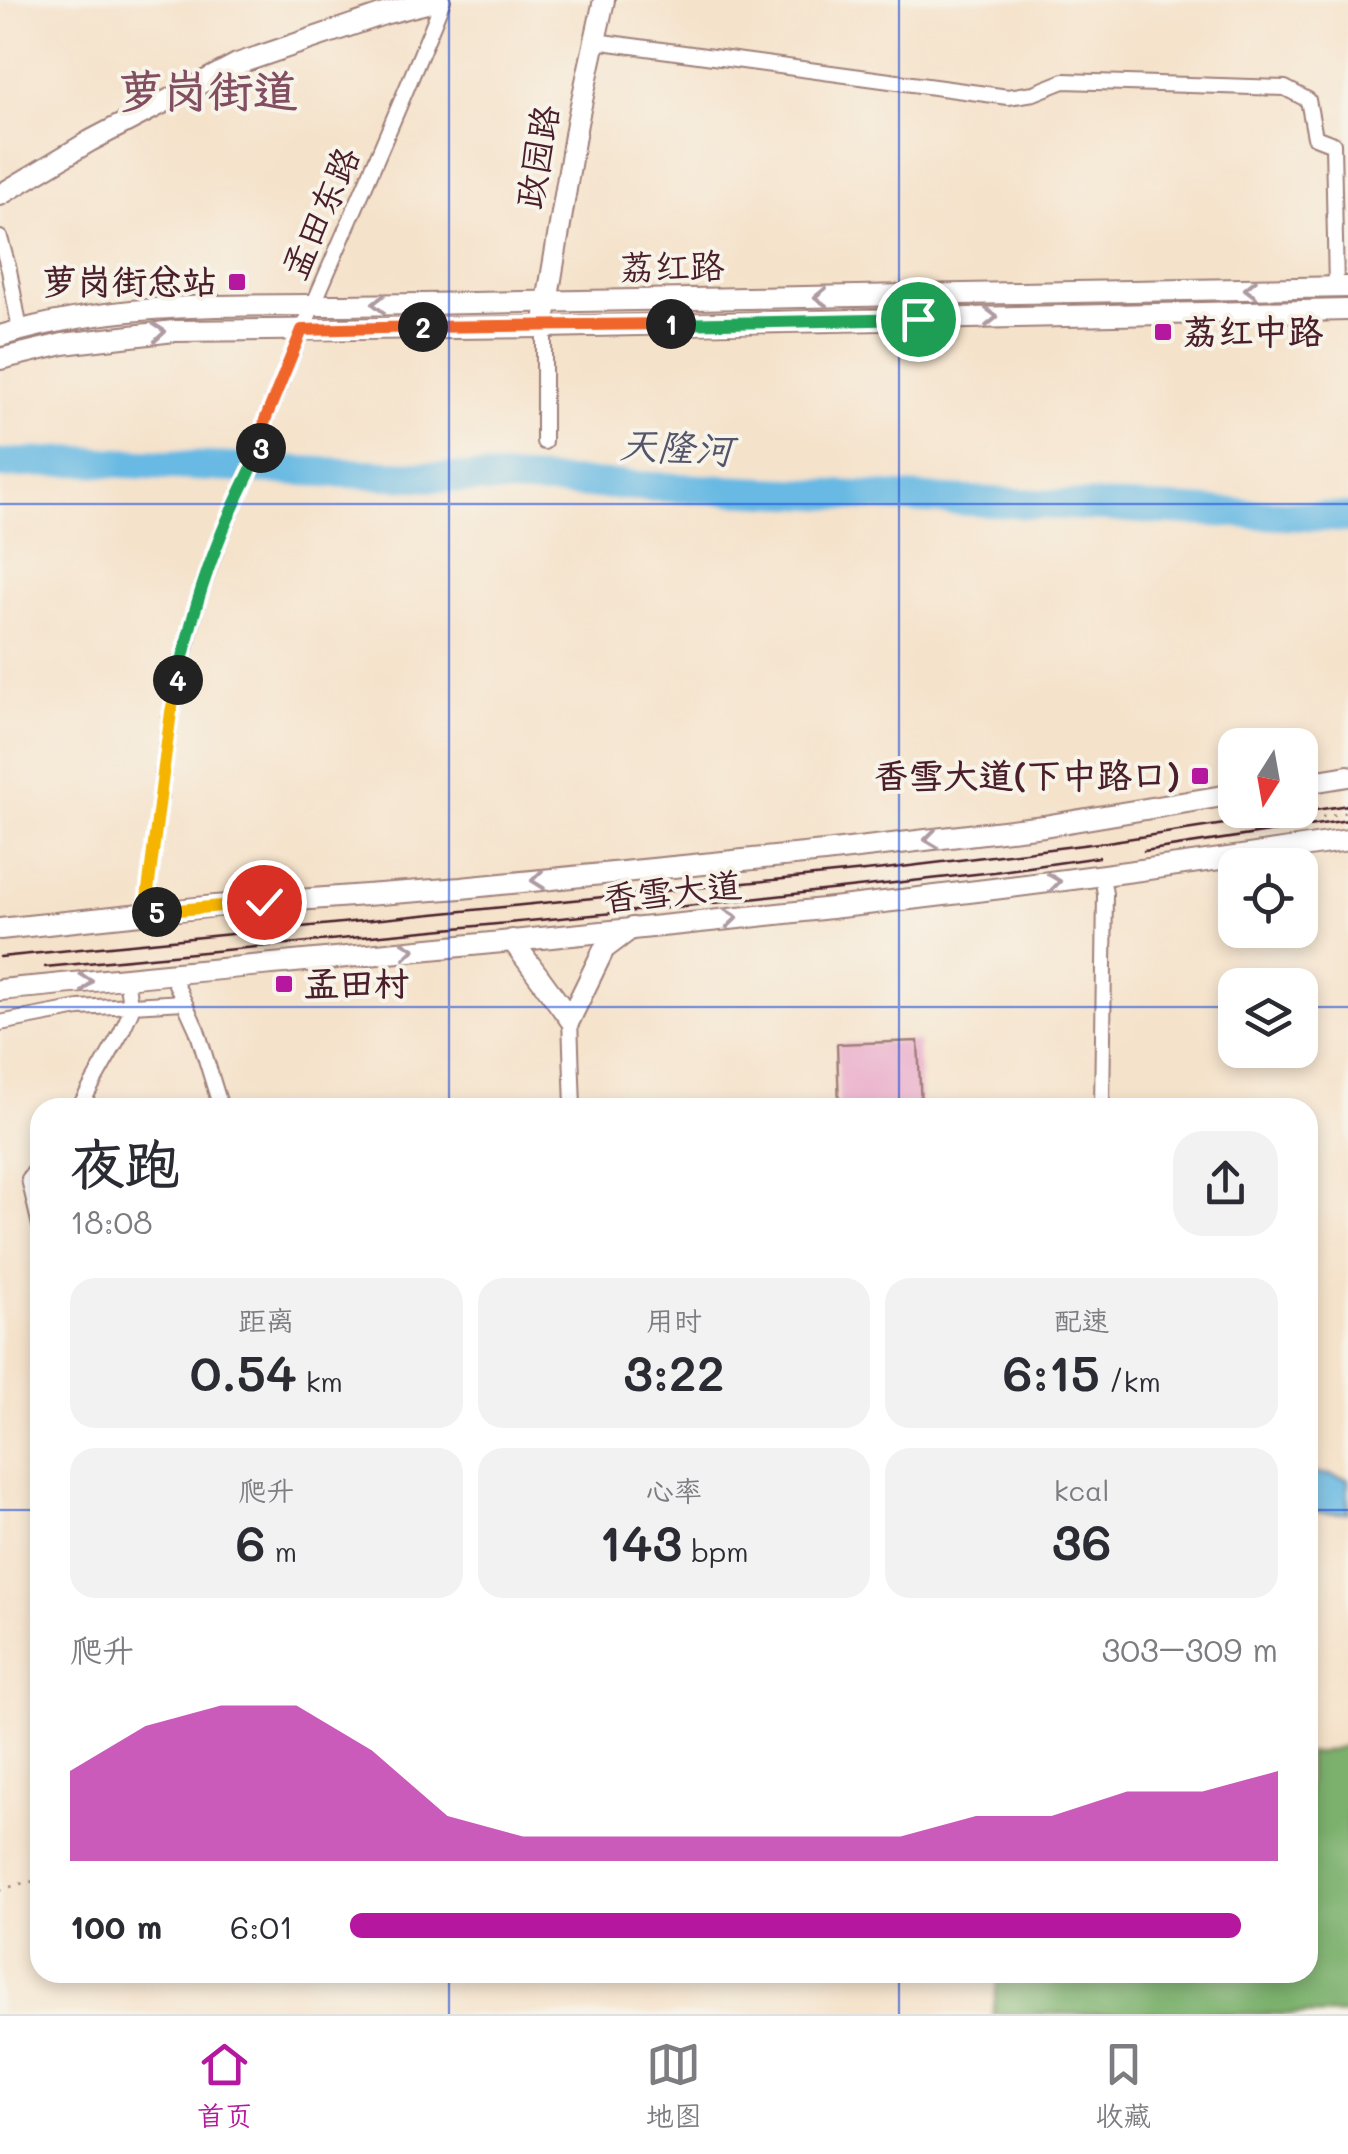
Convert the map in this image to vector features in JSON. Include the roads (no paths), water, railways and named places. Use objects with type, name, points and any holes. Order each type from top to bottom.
[{"type":"main road","points":[[0,195],[90,141],[237,64],[440,0]]},
{"type":"main road","name":"政园路","points":[[544,327],[576,124],[604,0]]},
{"type":"main road","name":"荔红路","points":[[10,333],[58,320],[233,304],[1342,287]]},
{"type":"main road","name":"荔红路","points":[[0,359],[62,344],[174,331],[1348,310]]},
{"type":"main road","points":[[58,320],[62,344]]},
{"type":"main road","points":[[1318,781],[1348,776]]},
{"type":"main road","name":"香雪大道","points":[[0,929],[824,852],[1044,826],[1218,797]]},
{"type":"main road","name":"香雪大道","points":[[0,990],[632,928],[1102,876],[1348,840]]},
{"type":"main road","points":[[512,940],[570,1019],[604,949],[632,928]]},
{"type":"street","name":"孟田东路","points":[[145,914],[171,712],[210,564],[263,442],[265,420],[346,224],[395,120],[440,0]]},
{"type":"street","points":[[595,41],[1008,97],[1034,93],[1064,81],[1285,88],[1308,100],[1315,137],[1333,144],[1342,287]]},
{"type":"street","points":[[0,238],[9,270],[10,333]]},
{"type":"street","points":[[544,327],[544,442]]},
{"type":"street","points":[[1102,876],[1102,1098]]},
{"type":"street","points":[[171,974],[197,1030],[218,1098]]},
{"type":"street","points":[[85,1098],[131,1011],[126,978]]},
{"type":"street","points":[[0,1024],[78,1008],[184,1002]]},
{"type":"street","points":[[570,1019],[573,1098]]},
{"type":"water","points":[[1318,1474],[1348,1479],[1348,1513],[1318,1512]]},
{"type":"waterway","name":"天隆河","points":[[0,464],[79,461],[1348,518]]},
{"type":"tram line","points":[[0,957],[885,869],[1107,842],[1348,805]]},
{"type":"tram line","points":[[1144,851],[1348,820]]},
{"type":"tram line","points":[[45,967],[677,907],[1099,857]]},
{"type":"place","name":"萝岗街总站","points":[[237,282]]},
{"type":"place","name":"荔红中路","points":[[1163,332]]},
{"type":"place","name":"香雪大道(下中路口)","points":[[1200,776]]},
{"type":"place","name":"孟田村","points":[[284,984]]},
{"type":"district","name":"萝岗街道","points":[[208,91]]}]
